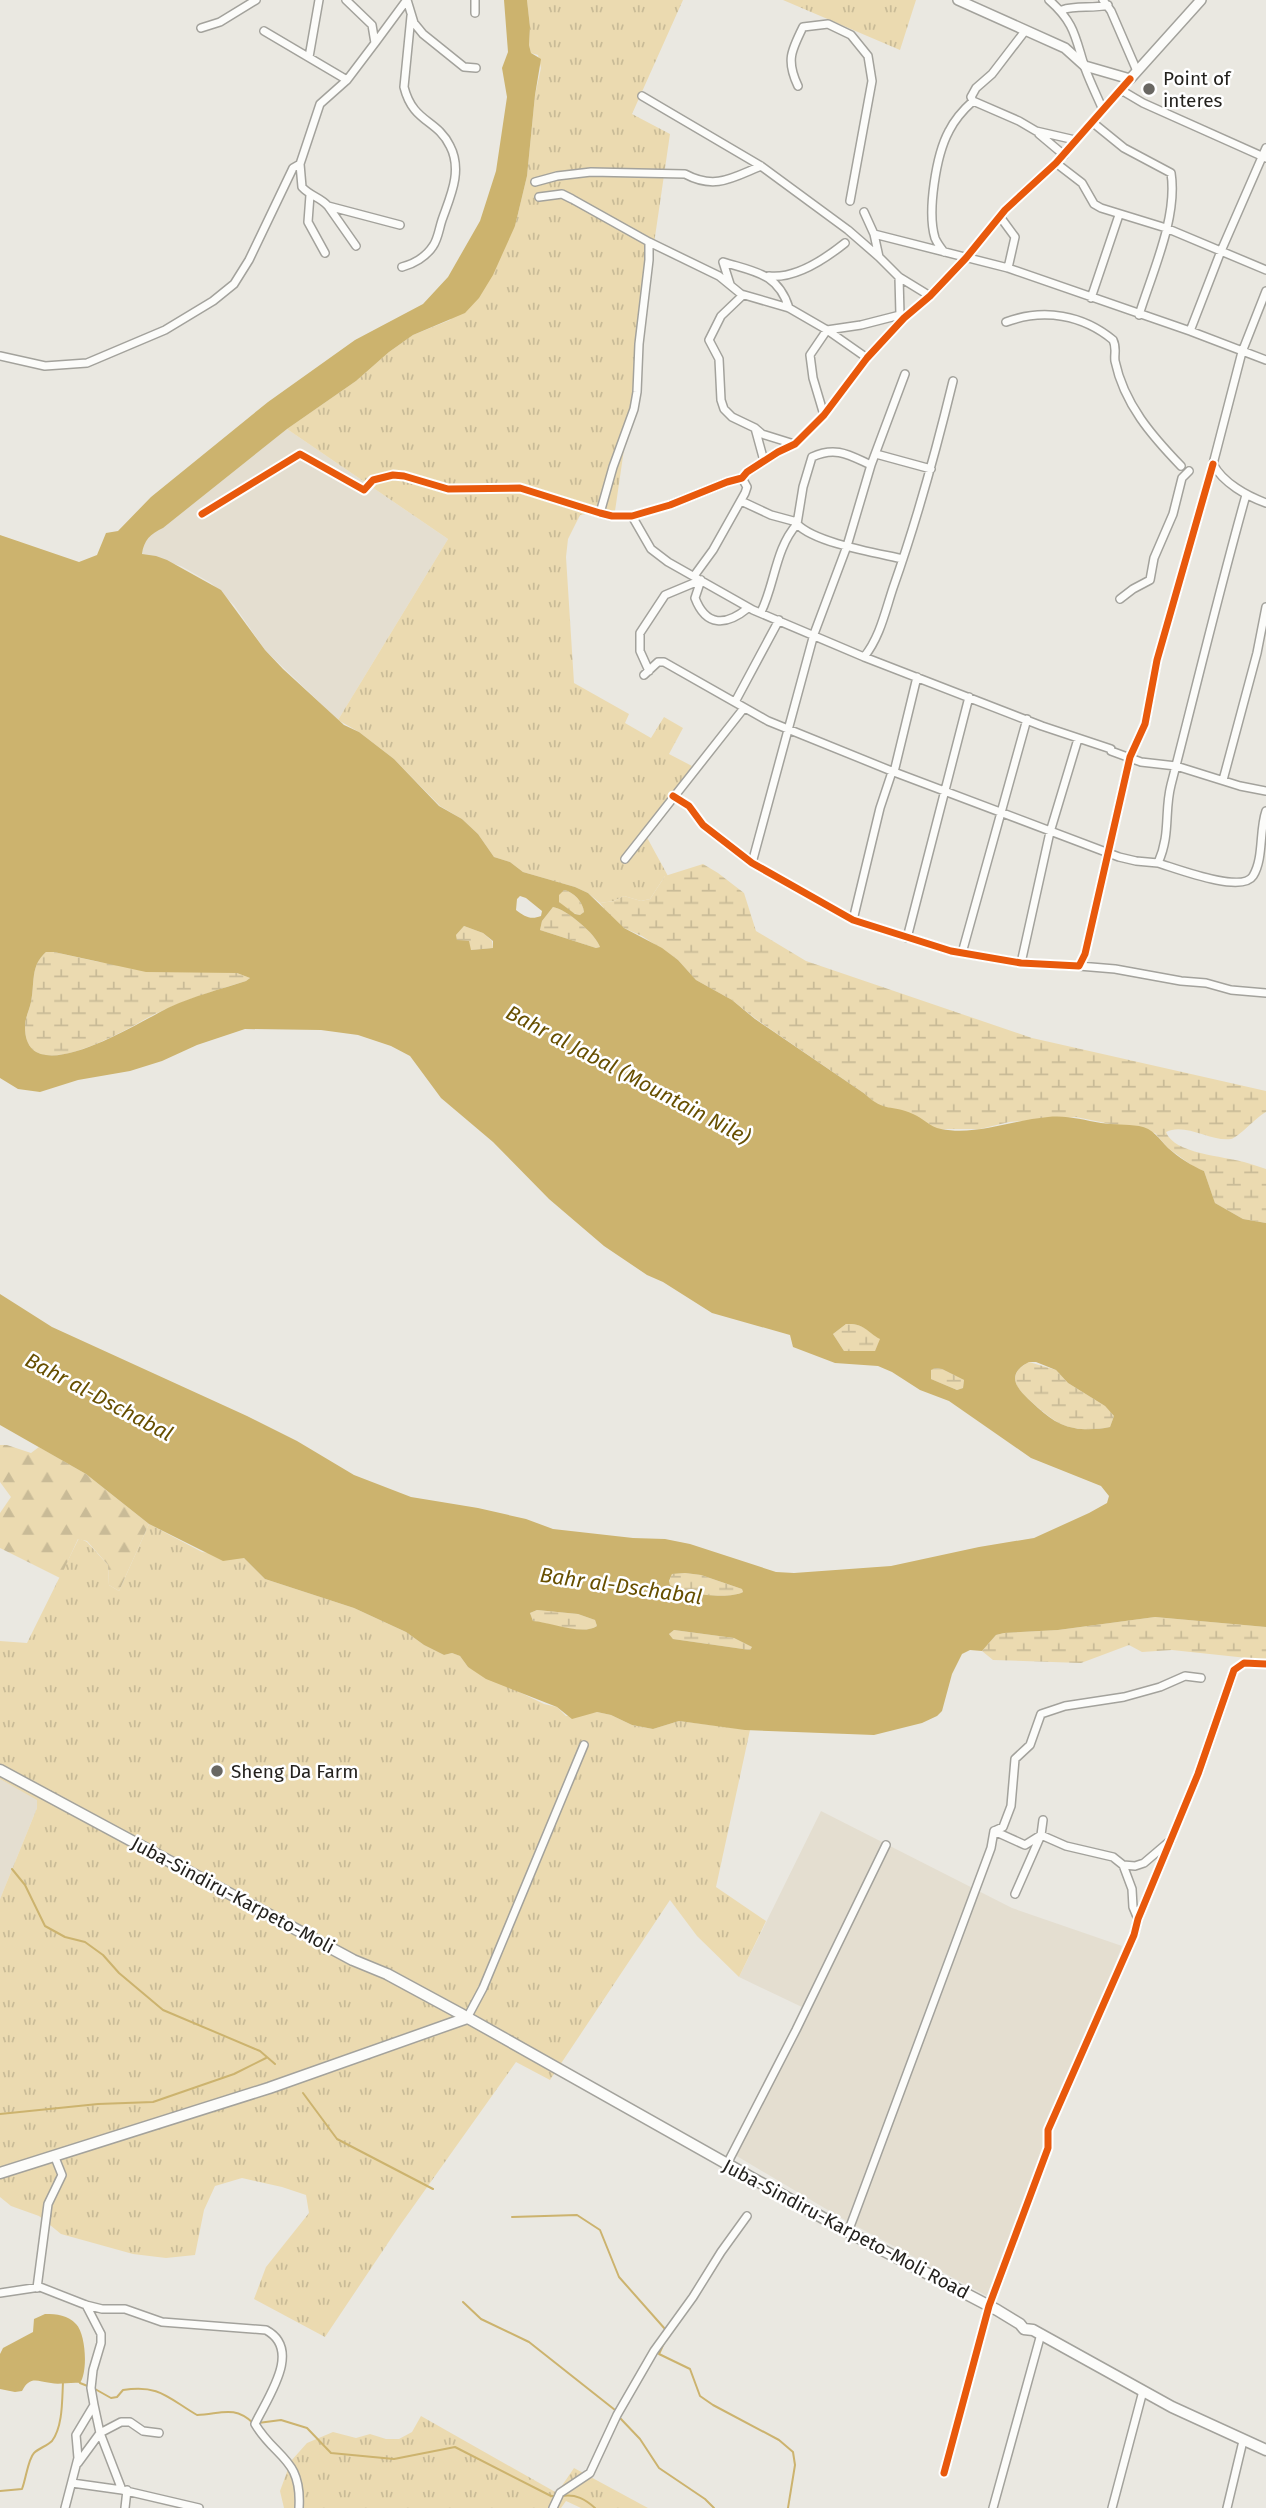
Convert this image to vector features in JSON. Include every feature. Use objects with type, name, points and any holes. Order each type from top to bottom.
[{"type":"main road","name":"Juba-Sindiru-Karpeto-Moli","points":[[0,1770],[467,2018]]},
{"type":"main road","points":[[0,2173],[269,2088],[467,2018]]},
{"type":"main road","name":"Juba-Sindiru-Karpeto-Moli Road","points":[[467,2018],[848,2232],[989,2306],[1024,2329],[1041,2334],[1172,2407],[1266,2450]]},
{"type":"street","points":[[201,28],[220,22],[256,0]]},
{"type":"street","points":[[309,57],[319,0]]},
{"type":"street","points":[[475,0],[475,13]]},
{"type":"street","points":[[958,0],[1065,48],[1085,66],[1133,75]]},
{"type":"street","points":[[1049,0],[1062,10],[1078,38],[1085,66],[1103,110]]},
{"type":"street","points":[[202,514],[300,454],[364,490],[373,480],[393,475],[448,489],[520,488],[612,516],[632,516],[670,505],[742,478],[764,461],[795,444],[824,415],[902,316],[930,296],[1001,218],[1005,210],[1064,155],[1201,0]]},
{"type":"street","points":[[350,1],[372,25],[375,43]]},
{"type":"street","points":[[406,1],[414,23],[423,34],[464,67],[476,68]]},
{"type":"street","points":[[356,246],[321,198],[310,195],[302,187],[300,164],[320,104],[347,80],[406,1]]},
{"type":"street","points":[[1062,10],[1074,6],[1087,9],[1105,2],[1133,75]]},
{"type":"street","points":[[402,267],[413,264],[433,246],[453,188],[455,164],[444,136],[418,115],[407,98],[404,87],[411,16]]},
{"type":"street","points":[[798,86],[790,69],[793,47],[803,27],[828,24],[851,35],[868,56],[872,81],[850,201]]},
{"type":"street","points":[[973,101],[971,97],[976,88],[992,74],[1026,31]]},
{"type":"street","points":[[264,32],[347,80]]},
{"type":"street","points":[[1121,90],[1143,103],[1265,154],[1221,251],[1190,331]]},
{"type":"street","points":[[642,96],[761,166],[848,230],[900,277],[930,296]]},
{"type":"street","points":[[973,101],[1036,131],[1064,155]]},
{"type":"street","points":[[944,253],[935,238],[932,217],[936,175],[948,131],[973,101]]},
{"type":"street","points":[[1092,122],[1124,148],[1171,173],[1172,195],[1166,228],[1139,315]]},
{"type":"street","points":[[1036,131],[1075,140]]},
{"type":"street","points":[[1056,163],[1082,183],[1094,204],[1119,215],[1166,228],[1266,270]]},
{"type":"street","points":[[0,356],[45,366],[87,363],[186,318],[234,284],[249,260],[293,168],[300,164]]},
{"type":"street","points":[[536,182],[557,176],[592,172],[685,174],[698,180],[720,183],[761,166]]},
{"type":"street","points":[[283,192],[302,187]]},
{"type":"street","points":[[539,197],[562,194],[649,242],[719,276],[743,295],[789,308],[867,358]]},
{"type":"street","points":[[310,195],[308,222],[325,253]]},
{"type":"street","points":[[328,206],[400,225]]},
{"type":"street","points":[[864,212],[874,234],[879,257]]},
{"type":"street","points":[[1091,298],[1119,215]]},
{"type":"street","points":[[1001,218],[1015,237],[1008,268]]},
{"type":"street","points":[[874,234],[1008,268],[1266,360]]},
{"type":"street","points":[[600,513],[634,409],[649,242]]},
{"type":"street","points":[[730,284],[723,262],[782,278],[831,255],[845,243]]},
{"type":"street","points":[[769,276],[784,293],[789,308]]},
{"type":"street","points":[[900,277],[902,316]]},
{"type":"street","points":[[1079,966],[1085,954],[1130,757],[1145,724],[1157,660],[1242,352],[1266,291]]},
{"type":"street","points":[[743,295],[721,316],[709,340],[719,359],[724,409],[762,435],[795,444]]},
{"type":"street","points":[[1006,322],[1020,317],[1057,315],[1075,318],[1107,335],[1115,343],[1115,362],[1139,420],[1181,466]]},
{"type":"street","points":[[824,415],[813,378],[810,355],[827,330],[902,316]]},
{"type":"street","points":[[752,863],[814,634],[905,374]]},
{"type":"street","points":[[864,657],[877,635],[903,559],[931,469],[953,381]]},
{"type":"street","points":[[755,428],[764,461]]},
{"type":"street","points":[[761,612],[780,552],[797,523],[803,487],[812,457],[826,450],[847,454],[871,465]]},
{"type":"street","points":[[876,454],[931,469]]},
{"type":"street","points":[[1213,464],[1217,471],[1246,495],[1266,503]]},
{"type":"street","points":[[1120,599],[1151,579],[1154,558],[1173,514],[1182,478],[1189,471]]},
{"type":"street","points":[[742,478],[747,487],[698,578],[695,598],[700,611],[718,621],[726,621],[748,608]]},
{"type":"street","points":[[1158,863],[1168,827],[1169,793],[1246,495]]},
{"type":"street","points":[[741,501],[797,523],[804,531],[847,546],[903,559]]},
{"type":"street","points":[[632,516],[651,549],[748,608],[864,657],[1078,739],[1111,748],[1111,751],[1142,762],[1176,766],[1266,791]]},
{"type":"street","points":[[698,578],[665,595],[640,633],[640,650],[647,673],[658,662],[664,662],[744,708],[893,772],[1107,852],[1136,861],[1158,863],[1226,883],[1238,884],[1253,877],[1266,811]]},
{"type":"street","points":[[1223,780],[1266,607]]},
{"type":"street","points":[[735,702],[779,620]]},
{"type":"street","points":[[853,920],[880,808],[893,772],[917,677]]},
{"type":"street","points":[[907,938],[969,697]]},
{"type":"street","points":[[625,859],[744,708]]},
{"type":"street","points":[[962,953],[1027,719]]},
{"type":"street","points":[[1021,963],[1050,832],[1078,739]]},
{"type":"street","points":[[673,796],[689,806],[703,825],[752,863],[853,920],[907,938],[962,953],[1021,963],[1115,969],[1206,983],[1231,990],[1266,993]]},
{"type":"street","points":[[944,2473],[989,2306],[1048,2148],[1048,2130],[1134,1935],[1138,1919],[1198,1774],[1234,1670],[1244,1663],[1266,1664]]},
{"type":"street","points":[[994,1831],[1003,1827],[1009,1814],[1015,1759],[1030,1745],[1041,1714],[1065,1706],[1096,1703],[1160,1688],[1185,1676],[1201,1678]]},
{"type":"street","points":[[467,2018],[584,1745]]},
{"type":"street","points":[[1015,1894],[1041,1835],[1043,1820]]},
{"type":"street","points":[[994,1831],[1025,1845],[1041,1835]]},
{"type":"street","points":[[848,2232],[954,1952],[991,1848],[994,1831]]},
{"type":"street","points":[[1041,1835],[1084,1852],[1113,1857],[1123,1865],[1132,1889],[1133,1907],[1138,1919]]},
{"type":"street","points":[[1123,1865],[1135,1866],[1144,1863],[1171,1840]]},
{"type":"street","points":[[727,2164],[886,1845]]},
{"type":"street","points":[[37,2288],[48,2204],[62,2175],[54,2155]]},
{"type":"street","points":[[553,2508],[560,2493],[590,2473],[617,2415],[654,2351],[747,2216]]},
{"type":"street","points":[[0,2293],[37,2288],[86,2305],[102,2309],[125,2309],[162,2322],[266,2330],[276,2336],[282,2346],[281,2366],[254,2424],[292,2467],[299,2488],[299,2508]]},
{"type":"street","points":[[86,2305],[101,2337],[91,2388],[94,2405],[100,2433],[124,2490],[125,2508]]},
{"type":"street","points":[[993,2508],[1041,2334]]},
{"type":"street","points":[[1112,2508],[1143,2391]]},
{"type":"street","points":[[78,2463],[76,2435],[94,2405]]},
{"type":"street","points":[[65,2508],[78,2463],[100,2433],[125,2421],[143,2431],[159,2433]]},
{"type":"street","points":[[1227,2508],[1243,2441]]},
{"type":"street","points":[[72,2483],[124,2490],[199,2508]]},
{"type":"shaded area","points":[[287,429],[448,539],[338,720],[265,650],[234,605],[211,583],[181,566],[142,555],[144,544],[151,533],[163,528]]},
{"type":"shaded area","points":[[0,1779],[37,1799],[37,1808],[0,1899]]},
{"type":"shaded area","points":[[821,1811],[1012,1908],[1122,1946],[989,2297],[843,2219],[735,2155],[804,2008],[739,1977]]},
{"type":"green space","points":[[527,0],[683,0],[632,114],[670,134],[614,518],[592,513],[580,515],[568,539],[566,557],[574,683],[629,714],[625,723],[651,738],[664,717],[683,728],[669,754],[692,766],[644,832],[668,876],[665,876],[650,899],[641,901],[624,896],[600,903],[575,887],[523,872],[510,862],[494,857],[478,834],[462,819],[440,806],[394,759],[359,732],[338,720],[448,539],[287,429],[356,381],[413,335],[450,320],[515,226],[527,176],[535,95],[541,68],[538,55],[531,53],[529,45]]},
{"type":"green space","points":[[783,0],[916,0],[900,50]]},
{"type":"green space","points":[[703,864],[744,893],[756,931],[806,961],[1032,1038],[1266,1091],[1266,1112],[1231,1139],[1215,1138],[1181,1129],[1166,1132],[1171,1139],[1189,1150],[1266,1169],[1266,1223],[1243,1219],[1215,1203],[1204,1171],[1168,1148],[1155,1133],[1076,1117],[1009,1122],[980,1129],[938,1129],[878,1106],[732,1000],[696,980],[678,960],[642,936],[624,928],[612,919],[600,903],[624,896],[641,901],[650,899],[665,876]]},
{"type":"green space","points":[[564,890],[577,898],[584,912],[577,914],[561,904],[557,899]]},
{"type":"green space","points":[[553,907],[580,923],[600,947],[540,930],[542,921]]},
{"type":"green space","points":[[464,926],[483,933],[492,941],[493,948],[471,950],[457,940],[456,935]]},
{"type":"green space","points":[[46,952],[99,962],[237,973],[250,978],[166,1009],[82,1049],[60,1055],[42,1054],[30,1046],[25,1027],[35,969]]},
{"type":"green space","points":[[846,1324],[861,1326],[881,1339],[875,1351],[844,1351],[833,1334]]},
{"type":"green space","points":[[1029,1362],[1056,1370],[1068,1383],[1105,1406],[1114,1416],[1110,1427],[1073,1428],[1061,1424],[1043,1412],[1023,1394],[1016,1383],[1017,1373]]},
{"type":"green space","points":[[935,1368],[964,1380],[963,1388],[957,1390],[931,1379],[931,1369]]},
{"type":"green space","points":[[0,1445],[31,1453],[39,1447],[86,1474],[149,1524],[119,1591],[109,1585],[108,1565],[87,1541],[78,1539],[60,1578],[0,1548],[0,1513],[11,1497],[0,1482]]},
{"type":"green space","points":[[149,1524],[202,1552],[244,1558],[265,1579],[354,1608],[406,1632],[444,1655],[452,1653],[460,1656],[468,1667],[544,1704],[557,1707],[566,1716],[597,1712],[632,1725],[653,1729],[679,1721],[750,1730],[716,1887],[766,1921],[739,1977],[697,1936],[670,1900],[550,2080],[516,2062],[398,2228],[325,2337],[254,2299],[266,2267],[309,2213],[306,2195],[242,2178],[215,2186],[204,2210],[195,2255],[166,2258],[133,2254],[61,2234],[39,2216],[11,2206],[0,2197],[0,1899],[37,1808],[37,1800],[0,1779],[0,1641],[27,1643],[79,1538],[87,1542],[108,1565],[109,1585],[119,1591]]},
{"type":"green space","points":[[672,1574],[701,1575],[742,1589],[743,1592],[727,1596],[706,1595],[670,1585]]},
{"type":"green space","points":[[537,1610],[578,1614],[595,1620],[597,1626],[583,1630],[533,1621],[530,1613]]},
{"type":"green space","points":[[1155,1617],[1266,1627],[1266,1660],[1172,1650],[1142,1652],[1129,1645],[1081,1663],[993,1660],[982,1651],[996,1635],[1004,1633],[1058,1630]]},
{"type":"green space","points":[[674,1630],[734,1638],[752,1647],[750,1650],[673,1639],[669,1634]]},
{"type":"green space","points":[[421,2416],[557,2493],[574,2468],[648,2508],[581,2508],[566,2501],[561,2508],[284,2508],[280,2491],[291,2461],[307,2443],[333,2432],[356,2438],[370,2434],[386,2439],[399,2439],[412,2432]]},
{"type":"water","points":[[504,0],[527,0],[529,45],[531,53],[541,59],[527,176],[515,226],[493,275],[479,298],[465,313],[413,335],[356,381],[287,429],[151,535],[142,554],[167,560],[221,590],[265,650],[283,669],[344,725],[359,732],[394,759],[439,806],[462,819],[478,834],[494,857],[510,862],[523,872],[588,893],[624,928],[662,948],[678,960],[696,980],[732,1000],[755,1019],[878,1104],[913,1114],[937,1128],[954,1131],[1055,1117],[1144,1127],[1176,1155],[1204,1171],[1215,1203],[1243,1219],[1266,1223],[1266,1627],[1155,1617],[996,1635],[982,1651],[970,1650],[962,1654],[952,1674],[942,1711],[937,1716],[922,1723],[874,1735],[745,1730],[679,1721],[653,1729],[632,1725],[597,1712],[572,1719],[557,1707],[486,1679],[468,1667],[460,1656],[452,1653],[444,1655],[406,1632],[354,1608],[265,1579],[244,1558],[223,1561],[149,1524],[86,1474],[0,1425],[0,1294],[52,1327],[247,1416],[297,1441],[354,1475],[411,1497],[478,1508],[526,1519],[553,1529],[665,1539],[690,1544],[776,1572],[891,1566],[1034,1538],[1107,1503],[1109,1496],[1101,1486],[1031,1458],[949,1401],[920,1390],[892,1372],[878,1366],[835,1363],[793,1347],[790,1335],[712,1313],[647,1275],[604,1246],[549,1199],[493,1142],[441,1098],[410,1056],[391,1046],[358,1035],[321,1030],[245,1029],[130,1071],[78,1080],[40,1092],[18,1089],[0,1078],[0,535],[79,562],[97,555],[106,533],[118,531],[151,497],[268,402],[355,340],[423,304],[448,277],[480,221],[496,171],[507,97],[502,68],[508,52]],"holes":[[[564,890],[568,891],[580,901],[584,912],[575,914],[559,902],[559,895]],[[520,896],[542,911],[541,916],[531,918],[516,910]],[[553,907],[580,923],[600,947],[540,930],[542,921]],[[464,926],[483,933],[493,941],[493,948],[471,950],[469,941],[457,940],[456,935]],[[46,952],[54,952],[146,972],[237,973],[250,978],[179,1003],[89,1047],[65,1054],[44,1055],[30,1047],[25,1027],[35,969]],[[846,1324],[861,1326],[880,1339],[875,1351],[844,1351],[833,1334]],[[1029,1362],[1056,1370],[1068,1383],[1105,1406],[1114,1416],[1110,1427],[1079,1429],[1055,1421],[1021,1391],[1015,1379],[1016,1374]],[[942,1369],[964,1380],[963,1388],[957,1390],[931,1379],[931,1370]],[[685,1573],[701,1575],[742,1589],[743,1592],[727,1596],[706,1595],[670,1585],[672,1574]],[[537,1610],[578,1614],[595,1620],[597,1626],[583,1630],[533,1621],[530,1613]],[[674,1630],[734,1638],[752,1647],[750,1650],[673,1639],[669,1634]]]},
{"type":"water","points":[[45,2314],[66,2317],[79,2329],[84,2344],[85,2362],[80,2383],[31,2381],[22,2391],[0,2389],[0,2354],[3,2348],[33,2332],[34,2319]]},
{"type":"waterway","points":[[12,1869],[25,1885],[45,1926],[65,1937],[85,1942],[163,2010],[260,2051],[275,2064]]},
{"type":"waterway","points":[[0,2114],[98,2104],[153,2102],[234,2074],[266,2058]]},
{"type":"waterway","points":[[303,2093],[337,2139],[433,2189]]},
{"type":"waterway","points":[[512,2217],[577,2215],[600,2230],[619,2277],[665,2329]]},
{"type":"waterway","points":[[463,2302],[481,2319],[529,2342],[615,2410]]},
{"type":"waterway","points":[[664,2343],[659,2354],[690,2369],[700,2396],[779,2440],[793,2452],[795,2465],[788,2508]]},
{"type":"waterway","points":[[0,2491],[22,2489],[32,2456],[56,2435],[63,2382]]},
{"type":"waterway","points":[[80,2383],[90,2387]]},
{"type":"waterway","points":[[95,2389],[111,2398],[117,2397],[123,2390],[146,2389],[163,2394],[197,2415],[233,2412],[253,2423]]},
{"type":"waterway","points":[[620,2418],[640,2439],[659,2468],[714,2508]]},
{"type":"waterway","points":[[258,2423],[281,2420],[307,2428],[331,2453],[394,2459],[455,2447],[551,2496],[556,2496]]},
{"type":"waterway","points":[[562,2496],[580,2498],[595,2508]]},
{"type":"cycle path","points":[[202,514],[300,454],[364,490],[373,480],[393,475],[448,489],[520,488],[612,516],[632,516],[670,505],[742,478],[778,452],[795,444],[824,415],[867,358],[966,258],[1005,210],[1056,163],[1130,79]]},
{"type":"cycle path","points":[[673,796],[689,806],[703,825],[752,863],[853,920],[951,951],[1021,963],[1079,966],[1085,954],[1130,757],[1145,724],[1157,660],[1213,464]]},
{"type":"cycle path","points":[[944,2473],[989,2306],[1048,2148],[1048,2130],[1134,1935],[1138,1919],[1198,1774],[1234,1670],[1244,1663],[1266,1664]]},
{"type":"place","name":"Point of interes","points":[[1149,89]]},
{"type":"place","name":"Sheng Da Farm","points":[[217,1771]]},
{"type":"water label","name":"Bahr al Jabal (Mountain Nile)","points":[[628,1075]]},
{"type":"water label","name":"Bahr al-Dschabal","points":[[99,1397]]},
{"type":"water label","name":"Bahr al-Dschabal","points":[[621,1586]]}]
